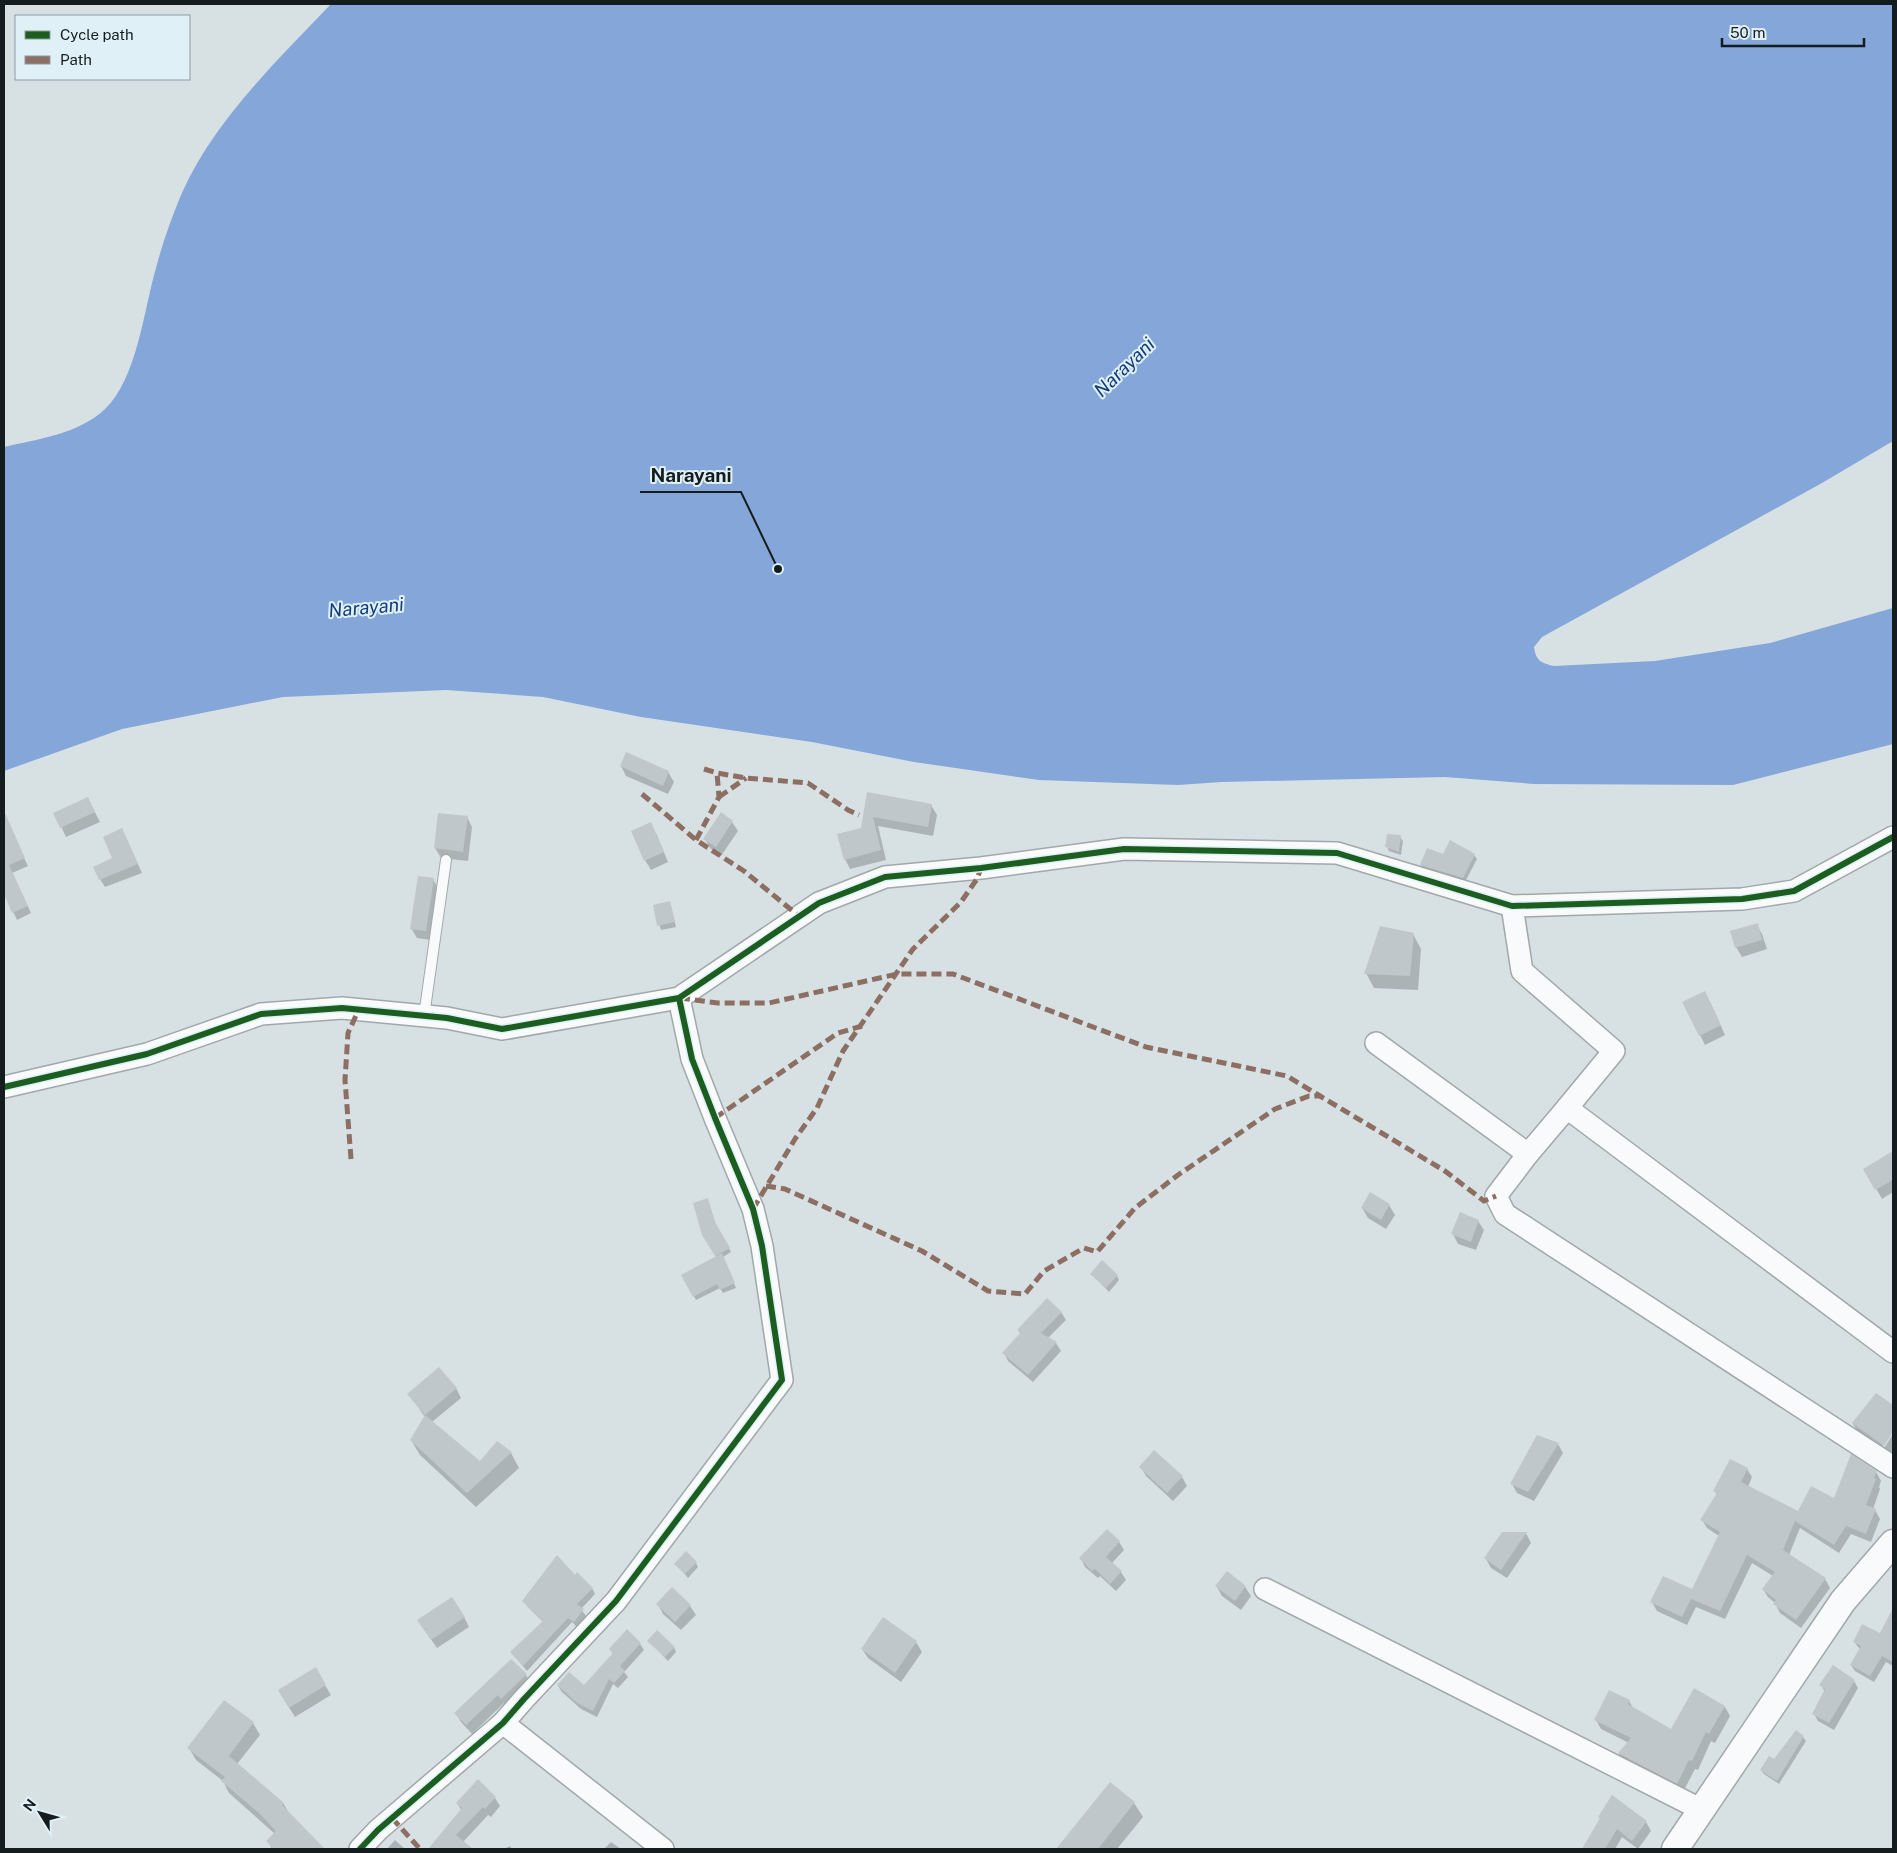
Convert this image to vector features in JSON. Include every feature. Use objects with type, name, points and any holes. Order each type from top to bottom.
[{"type":"street","points":[[4,1087],[148,1054],[261,1014],[342,1008],[447,1018],[502,1029],[678,998],[819,903],[885,877],[981,868],[1124,849],[1337,853],[1512,906],[1742,899],[1794,891],[1893,837]]},
{"type":"street","points":[[1512,906],[1522,972],[1614,1051],[1528,1154],[1496,1196],[1505,1214],[1893,1467]]},
{"type":"street","points":[[360,1849],[378,1830],[503,1723],[524,1698],[616,1601],[782,1380],[762,1246],[754,1208],[714,1118],[692,1059],[678,998]]},
{"type":"street","points":[[1376,1043],[1528,1154]]},
{"type":"street","points":[[1567,1108],[1893,1352]]},
{"type":"street","points":[[1675,1849],[1843,1601],[1893,1543]]},
{"type":"street","points":[[1265,1589],[1702,1810]]},
{"type":"street","points":[[503,1723],[663,1849]]},
{"type":"lane","points":[[424,1016],[446,860]]},
{"type":"water","points":[[331,4],[1893,4],[1893,441],[1822,483],[1542,637],[1534,647],[1540,661],[1554,666],[1655,661],[1770,643],[1893,608],[1893,744],[1733,785],[1534,784],[1445,777],[1221,782],[1178,785],[1039,780],[914,762],[812,742],[641,717],[543,697],[446,690],[283,697],[122,729],[4,771],[4,447],[71,430],[95,417],[116,396],[125,380],[138,343],[166,234],[192,172],[208,145],[246,95]]},
{"type":"building","points":[[626,752],[669,771],[663,786],[620,766]]},
{"type":"building","points":[[867,792],[932,804],[928,827],[873,817],[881,850],[844,860],[837,834],[861,828]]},
{"type":"building","points":[[88,797],[95,812],[60,828],[53,813]]},
{"type":"building","points":[[4,811],[25,858],[9,865],[28,906],[12,913],[4,894]]},
{"type":"building","points":[[721,812],[733,821],[716,847],[703,839]]},
{"type":"building","points":[[438,813],[468,816],[463,852],[434,848]]},
{"type":"building","points":[[651,822],[664,852],[644,861],[631,831]]},
{"type":"building","points":[[122,828],[138,864],[99,880],[93,867],[112,858],[103,837]]},
{"type":"building","points":[[1387,834],[1401,835],[1399,852],[1385,847]]},
{"type":"building","points":[[1450,840],[1475,854],[1463,878],[1420,865],[1427,848],[1443,854]]},
{"type":"building","points":[[418,876],[434,878],[426,931],[410,929]]},
{"type":"building","points":[[670,901],[675,922],[657,926],[653,905]]},
{"type":"building","points":[[1758,923],[1762,940],[1735,948],[1730,931]]},
{"type":"building","points":[[1380,926],[1414,933],[1410,976],[1364,974]]},
{"type":"building","points":[[1705,991],[1721,1025],[1699,1036],[1682,1002]]},
{"type":"building","points":[[1893,1151],[1893,1180],[1875,1190],[1863,1169]]},
{"type":"building","points":[[1370,1192],[1390,1204],[1381,1220],[1361,1208]]},
{"type":"building","points":[[708,1198],[715,1222],[730,1248],[715,1256],[702,1235],[693,1203]]},
{"type":"building","points":[[1460,1212],[1479,1220],[1471,1242],[1451,1234]]},
{"type":"building","points":[[722,1253],[735,1283],[720,1290],[717,1284],[693,1297],[681,1275]]},
{"type":"building","points":[[1102,1260],[1118,1275],[1106,1288],[1090,1274]]},
{"type":"building","points":[[1047,1298],[1062,1312],[1041,1333],[1057,1342],[1028,1375],[1002,1353],[1021,1332],[1017,1330]]},
{"type":"building","points":[[439,1367],[457,1388],[425,1415],[407,1394]]},
{"type":"building","points":[[1876,1393],[1893,1405],[1893,1432],[1884,1446],[1852,1423]]},
{"type":"building","points":[[425,1415],[480,1461],[497,1441],[512,1452],[467,1493],[410,1440]]},
{"type":"building","points":[[1537,1435],[1559,1443],[1528,1492],[1510,1484]]},
{"type":"building","points":[[1154,1450],[1183,1476],[1167,1493],[1139,1467]]},
{"type":"building","points":[[1851,1454],[1877,1471],[1874,1478],[1876,1479],[1866,1505],[1876,1509],[1866,1534],[1846,1526],[1834,1545],[1795,1521],[1783,1550],[1826,1578],[1796,1620],[1773,1604],[1776,1600],[1762,1589],[1775,1572],[1747,1555],[1720,1611],[1691,1599],[1682,1617],[1650,1602],[1663,1576],[1692,1589],[1720,1532],[1700,1520],[1717,1493],[1713,1491],[1730,1459],[1748,1468],[1741,1482],[1798,1511],[1811,1486],[1834,1498]]},
{"type":"building","points":[[1107,1529],[1120,1541],[1106,1557],[1122,1571],[1110,1584],[1095,1569],[1092,1571],[1079,1558]]},
{"type":"building","points":[[1502,1532],[1527,1532],[1501,1570],[1484,1558]]},
{"type":"building","points":[[686,1551],[697,1562],[685,1574],[674,1564]]},
{"type":"building","points":[[557,1555],[575,1575],[577,1572],[593,1588],[577,1604],[584,1609],[574,1622],[568,1618],[523,1666],[510,1652],[543,1621],[522,1601]]},
{"type":"building","points":[[1227,1571],[1246,1586],[1235,1601],[1215,1586]]},
{"type":"building","points":[[672,1587],[691,1605],[675,1622],[656,1604]]},
{"type":"building","points":[[452,1597],[465,1617],[431,1640],[417,1620]]},
{"type":"building","points":[[1893,1608],[1893,1662],[1882,1656],[1870,1676],[1850,1665],[1861,1646],[1853,1642],[1862,1624],[1880,1633]]},
{"type":"building","points":[[883,1617],[917,1641],[895,1673],[861,1649]]},
{"type":"building","points":[[627,1629],[641,1643],[620,1666],[625,1671],[614,1683],[609,1679],[593,1711],[577,1703],[557,1685],[569,1672],[584,1685],[613,1653],[609,1649]]},
{"type":"building","points":[[657,1630],[675,1647],[665,1657],[647,1641]]},
{"type":"building","points":[[511,1659],[527,1674],[501,1699],[498,1695],[466,1725],[454,1713]]},
{"type":"building","points":[[1833,1665],[1855,1680],[1829,1723],[1812,1714],[1825,1689],[1819,1685]]},
{"type":"building","points":[[316,1667],[326,1685],[289,1708],[278,1690]]},
{"type":"building","points":[[1694,1688],[1725,1706],[1709,1734],[1706,1732],[1692,1761],[1689,1760],[1677,1784],[1618,1753],[1631,1738],[1594,1720],[1609,1690],[1630,1700],[1628,1704],[1671,1729]]},
{"type":"building","points":[[224,1700],[254,1722],[229,1756],[284,1803],[282,1805],[325,1849],[274,1849],[266,1841],[276,1831],[260,1814],[221,1781],[225,1777],[187,1748]]},
{"type":"building","points":[[1796,1730],[1804,1736],[1777,1781],[1760,1770],[1769,1756],[1774,1759]]},
{"type":"building","points":[[478,1779],[496,1797],[485,1809],[483,1807],[456,1835],[473,1849],[428,1849],[462,1808],[456,1803]]},
{"type":"building","points":[[1110,1782],[1135,1802],[1098,1849],[1056,1849]]},
{"type":"building","points":[[1612,1795],[1647,1821],[1632,1841],[1617,1829],[1605,1849],[1582,1849],[1600,1818],[1598,1817]]},
{"type":"marked path","points":[[704,769],[746,778],[808,783],[848,810],[859,815]]},
{"type":"marked path","points":[[696,840],[719,797],[717,773]]},
{"type":"marked path","points":[[719,797],[746,778]]},
{"type":"marked path","points":[[642,794],[696,840],[744,871],[800,917]]},
{"type":"marked path","points":[[753,1209],[795,1139],[817,1108],[843,1051],[913,949],[961,902],[977,879],[981,868]]},
{"type":"marked path","points":[[680,998],[718,1003],[769,1003],[897,974],[953,974],[1146,1047],[1287,1076],[1320,1096]]},
{"type":"marked path","points":[[351,1159],[345,1080],[348,1033],[359,1009]]},
{"type":"marked path","points":[[715,1118],[838,1033],[862,1026]]},
{"type":"marked path","points":[[766,1186],[785,1189],[922,1251],[988,1291],[1025,1294],[1044,1271],[1084,1248],[1097,1252],[1135,1208],[1178,1175],[1275,1109],[1309,1096],[1320,1096],[1445,1171],[1484,1201],[1496,1196]]},
{"type":"marked path","points":[[392,1818],[420,1849]]},
{"type":"cycle path","points":[[4,1087],[147,1054],[261,1014],[342,1008],[447,1018],[502,1029],[679,998],[819,903],[885,877],[981,868],[1124,849],[1337,853],[1512,906],[1742,899],[1794,891],[1893,837]]},
{"type":"cycle path","points":[[360,1849],[378,1830],[503,1723],[616,1601],[782,1380],[762,1246],[753,1209],[692,1059],[679,998]]},
{"type":"place","name":"Narayani","points":[[778,569]]}]
